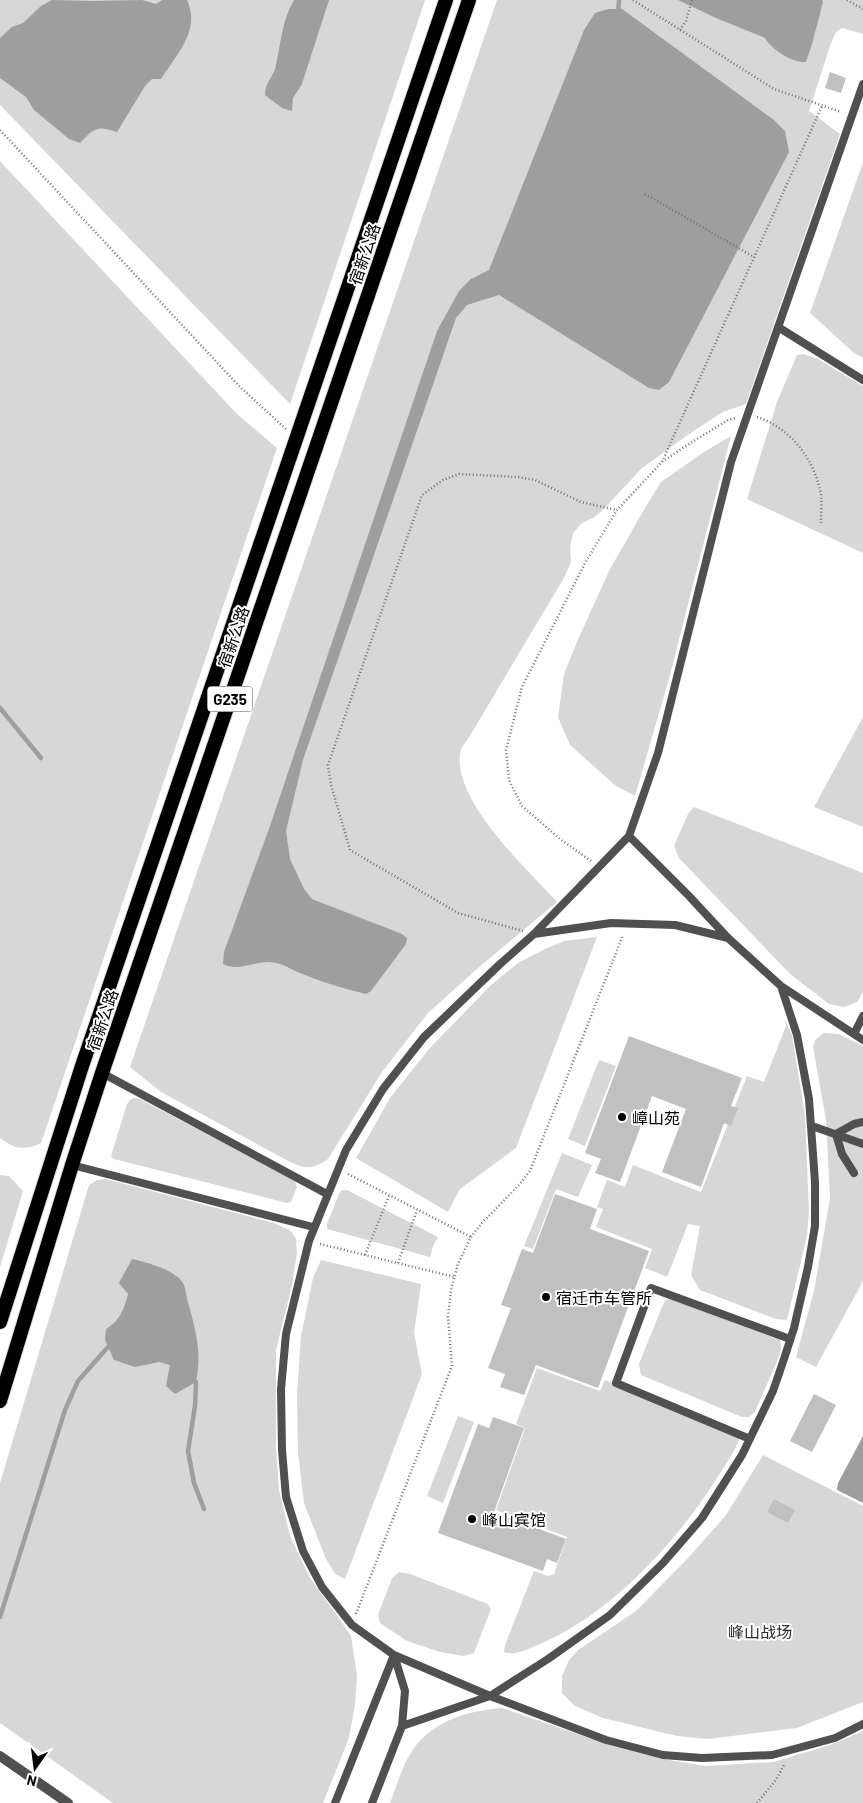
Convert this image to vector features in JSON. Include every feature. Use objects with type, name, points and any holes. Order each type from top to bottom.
[{"type":"highway","name":"宿新公路","points":[[0,1322],[85,1056],[446,0]]},
{"type":"highway","name":"宿新公路","points":[[0,1402],[72,1164],[102,1073],[469,0]]},
{"type":"street","points":[[0,1756],[68,1803]]},
{"type":"lane","points":[[863,84],[731,462],[658,753],[629,836],[534,934],[498,965],[424,1037],[383,1089],[346,1150],[308,1241],[285,1343],[281,1389],[282,1450],[286,1497],[303,1551],[322,1587],[352,1625],[394,1655],[490,1696],[606,1740],[663,1755],[702,1758],[772,1755],[835,1738],[863,1724]]},
{"type":"lane","points":[[778,327],[863,380]]},
{"type":"lane","points":[[629,836],[728,938],[782,986],[863,1040]]},
{"type":"lane","points":[[534,934],[611,923],[675,925],[728,938]]},
{"type":"lane","points":[[402,1726],[490,1696],[548,1659],[610,1614],[664,1563],[702,1518],[742,1455],[773,1391],[790,1339],[808,1267],[815,1226],[815,1182],[809,1099],[797,1035],[782,986]]},
{"type":"lane","points":[[854,1034],[863,1016]]},
{"type":"lane","points":[[102,1073],[327,1194]]},
{"type":"lane","points":[[836,1134],[854,1124],[863,1122]]},
{"type":"lane","points":[[812,1126],[863,1144]]},
{"type":"lane","points":[[836,1134],[842,1154],[854,1173]]},
{"type":"lane","points":[[72,1164],[313,1227]]},
{"type":"lane","points":[[750,1439],[616,1383],[651,1288],[790,1339]]},
{"type":"lane","points":[[372,1803],[402,1726],[405,1691],[394,1655]]},
{"type":"lane","points":[[335,1803],[394,1655]]},
{"type":"path","points":[[633,0],[774,88],[852,116]]},
{"type":"path","points":[[680,30],[686,21],[692,0]]},
{"type":"path","points":[[847,0],[863,10]]},
{"type":"path","points":[[662,462],[822,106]]},
{"type":"path","points":[[0,130],[239,386],[296,438]]},
{"type":"path","points":[[645,194],[754,257]]},
{"type":"path","points":[[599,867],[560,839],[522,806],[509,780],[506,750],[522,687],[585,563],[617,510],[662,462],[728,420],[748,414],[761,418],[785,432],[800,447],[814,472],[821,496],[821,523]]},
{"type":"path","points":[[534,934],[458,913],[350,850],[331,785],[328,765],[422,495],[443,480],[459,474],[518,477],[535,480],[581,502],[617,510]]},
{"type":"path","points":[[352,1625],[452,1366],[448,1317],[450,1290],[455,1277],[471,1237],[530,1171],[627,924]]},
{"type":"path","points":[[338,1169],[471,1237]]},
{"type":"path","points":[[365,1255],[389,1195]]},
{"type":"path","points":[[398,1263],[417,1210]]},
{"type":"path","points":[[308,1241],[455,1277]]},
{"type":"path","points":[[757,1803],[776,1780],[790,1750]]},
{"type":"green space","points":[[0,0],[425,0],[290,404],[0,105]]},
{"type":"green space","points":[[497,0],[863,0],[863,34],[842,28],[836,32],[809,111],[840,134],[746,404],[723,412],[641,469],[601,512],[582,523],[573,533],[570,548],[571,562],[565,576],[460,751],[461,773],[468,793],[480,813],[511,853],[557,902],[428,1013],[382,1072],[328,1159],[315,1166],[302,1167],[161,1092],[130,1067]]},
{"type":"green space","points":[[0,161],[237,414],[277,448],[41,1143],[25,1148],[10,1145],[0,1138]]},
{"type":"green space","points":[[863,162],[863,358],[854,353],[810,313]]},
{"type":"green space","points":[[803,354],[818,359],[863,386],[863,553],[747,499],[777,402],[797,355]]},
{"type":"green space","points":[[731,436],[669,679],[635,796],[616,786],[570,745],[558,717],[564,674],[610,569],[661,482]]},
{"type":"green space","points":[[863,717],[863,827],[814,807]]},
{"type":"green space","points":[[694,807],[863,873],[863,992],[857,1002],[844,1007],[829,1004],[790,974],[679,858],[674,846],[688,814]]},
{"type":"green space","points":[[597,937],[516,1148],[460,1189],[448,1212],[356,1158],[390,1098],[429,1049],[490,986],[518,963],[545,949],[564,941]]},
{"type":"green space","points":[[784,1018],[792,1035],[805,1115],[809,1211],[807,1236],[787,1320],[776,1319],[700,1290],[691,1275],[700,1226],[688,1224],[667,1277],[645,1268],[652,1249],[596,1227],[603,1209],[597,1207],[607,1180],[625,1187],[633,1165],[701,1192],[747,1076],[764,1082],[786,1025]]},
{"type":"green space","points":[[824,1033],[839,1034],[863,1046],[863,1281],[816,1367],[796,1357],[814,1291],[830,1198],[826,1120],[813,1047],[815,1040]]},
{"type":"green space","points":[[599,1060],[616,1066],[585,1146],[568,1139]]},
{"type":"green space","points":[[134,1098],[140,1099],[295,1181],[297,1187],[291,1202],[287,1203],[114,1159],[111,1156],[127,1104]]},
{"type":"green space","points":[[562,1153],[592,1165],[578,1197],[556,1189],[533,1249],[524,1246]]},
{"type":"green space","points":[[0,1175],[9,1176],[23,1191],[0,1267]]},
{"type":"green space","points":[[106,1179],[274,1223],[291,1231],[296,1239],[297,1253],[292,1285],[276,1350],[276,1446],[279,1490],[290,1536],[310,1578],[351,1636],[357,1676],[355,1705],[349,1738],[323,1803],[113,1803],[0,1723],[0,1483],[89,1185],[97,1180]]},
{"type":"green space","points":[[342,1190],[347,1190],[438,1237],[430,1257],[327,1229],[327,1224]]},
{"type":"green space","points":[[321,1260],[421,1284],[414,1333],[422,1374],[345,1579],[335,1574],[326,1559],[304,1503],[298,1453],[297,1395],[301,1336],[313,1278]]},
{"type":"green space","points":[[668,1299],[780,1340],[780,1354],[755,1412],[749,1417],[742,1417],[641,1375],[639,1364],[662,1307]]},
{"type":"green space","points":[[537,1368],[600,1391],[605,1380],[740,1438],[729,1460],[699,1505],[660,1553],[638,1575],[591,1615],[566,1631],[526,1650],[518,1653],[508,1653],[504,1652],[505,1645],[534,1571],[548,1576],[554,1574],[567,1537],[496,1510],[525,1428],[516,1424]]},
{"type":"green space","points":[[458,1416],[474,1422],[443,1503],[427,1496]]},
{"type":"green space","name":"峰山战场","points":[[763,1455],[863,1506],[863,1702],[797,1728],[708,1739],[677,1736],[603,1718],[575,1706],[562,1693],[562,1676],[569,1660],[578,1650],[636,1611],[690,1556],[726,1515]]},
{"type":"green space","points":[[399,1572],[410,1574],[488,1604],[491,1609],[474,1653],[464,1656],[440,1652],[407,1641],[380,1623],[378,1615],[392,1578]]},
{"type":"green space","points":[[502,1708],[612,1746],[669,1760],[706,1766],[774,1762],[833,1744],[863,1731],[863,1803],[390,1803],[409,1756],[426,1735],[449,1720],[475,1712]]},
{"type":"shaded area","points":[[52,0],[142,0],[156,4],[162,0],[187,0],[191,11],[191,21],[189,32],[180,51],[161,79],[152,79],[145,86],[117,132],[100,128],[89,134],[80,143],[69,139],[34,110],[26,97],[0,78],[0,38],[12,27],[23,23],[41,6]]},
{"type":"shaded area","points":[[294,0],[329,0],[302,84],[293,98],[292,111],[282,108],[265,95],[265,90],[275,69],[284,24]]},
{"type":"shaded area","points":[[678,0],[822,0],[823,2],[806,62],[801,62],[783,55],[772,47],[765,38]]},
{"type":"shaded area","points":[[608,9],[622,9],[774,120],[785,131],[789,152],[669,382],[659,390],[649,388],[499,295],[467,305],[456,318],[303,760],[286,831],[290,859],[304,889],[312,899],[402,934],[407,938],[406,944],[371,991],[366,994],[320,981],[276,963],[263,962],[236,967],[223,964],[224,952],[270,826],[437,331],[459,291],[471,279],[489,270],[584,30],[595,13]]},
{"type":"shaded area","points":[[132,1259],[167,1270],[179,1278],[185,1287],[197,1342],[198,1371],[196,1382],[175,1394],[166,1386],[170,1365],[159,1362],[135,1367],[114,1360],[105,1340],[106,1329],[118,1318],[125,1305],[128,1294],[119,1283]]},
{"type":"shaded area","points":[[863,1436],[863,1503],[837,1490],[838,1483]]},
{"type":"building","points":[[830,72],[846,78],[841,93],[825,88]]},
{"type":"building","name":"嶂山苑","points":[[629,1036],[742,1078],[731,1106],[738,1108],[731,1126],[724,1123],[701,1187],[662,1172],[686,1109],[652,1096],[620,1182],[595,1173],[601,1159],[585,1153]]},
{"type":"building","points":[[555,1194],[597,1209],[590,1229],[649,1251],[598,1388],[536,1365],[524,1395],[500,1387],[505,1374],[488,1368],[511,1308],[501,1305],[522,1249],[533,1253]]},
{"type":"building","points":[[814,1394],[836,1405],[812,1452],[790,1441]]},
{"type":"building","points":[[493,1417],[524,1428],[494,1512],[566,1539],[557,1563],[547,1559],[543,1571],[438,1533],[478,1424],[489,1428]]},
{"type":"building","points":[[774,1499],[795,1510],[788,1523],[767,1512]]},
{"type":"waterway","points":[[618,14],[619,0]]},
{"type":"waterway","points":[[0,708],[41,758]]},
{"type":"waterway","points":[[0,1617],[65,1410],[78,1381],[108,1347]]},
{"type":"waterway","points":[[196,1382],[195,1406],[188,1451],[194,1483],[204,1509]]},
{"type":"place","name":"嶂山苑","points":[[622,1117]]},
{"type":"place","name":"宿迁市车管所","points":[[546,1297]]},
{"type":"place","name":"峰山宾馆","points":[[472,1519]]}]
